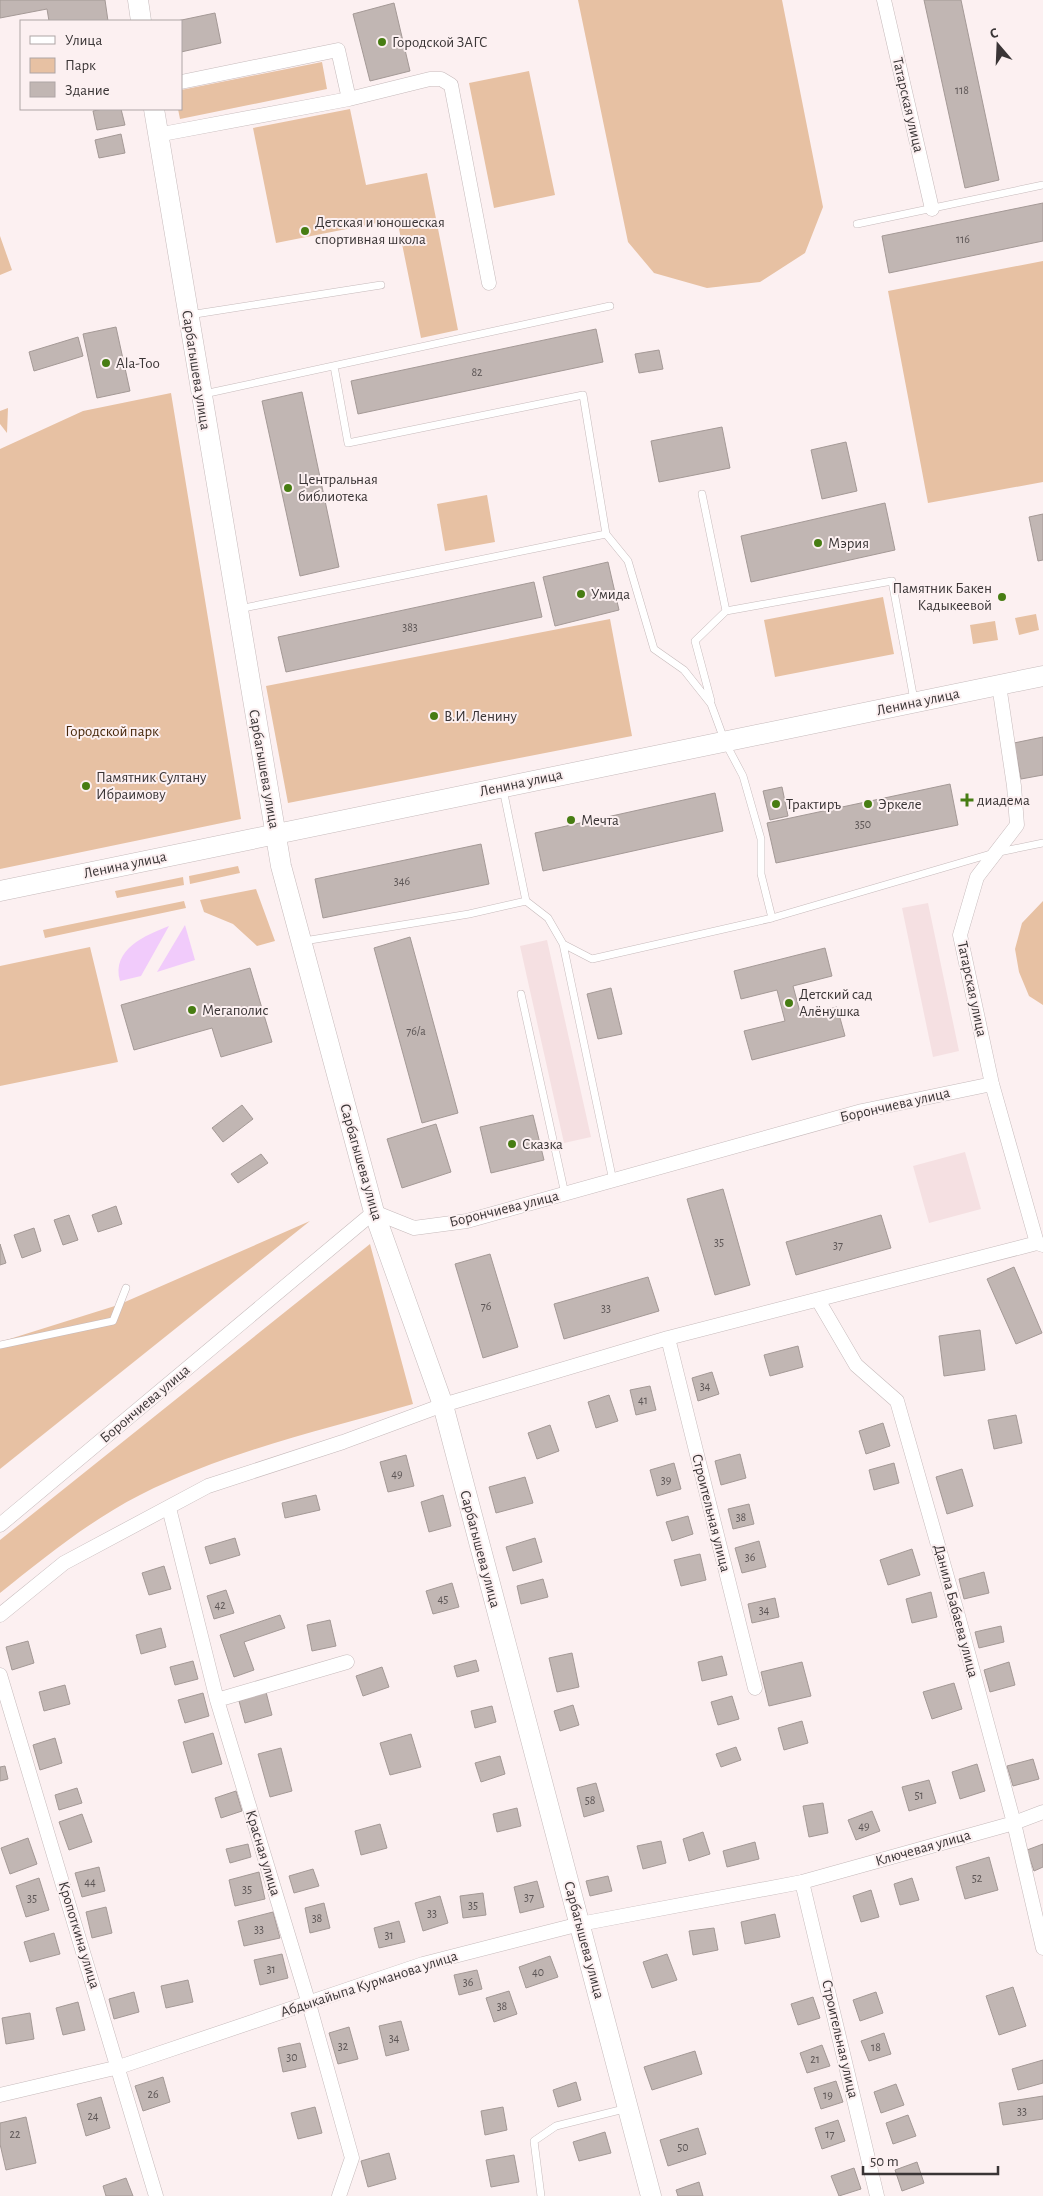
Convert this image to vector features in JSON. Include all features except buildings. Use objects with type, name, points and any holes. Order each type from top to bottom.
[{"type":"street","points":[[138,0],[141,20]]},
{"type":"street","name":"Татарская улица","points":[[884,0],[932,210]]},
{"type":"street","points":[[182,82],[338,50],[349,99]]},
{"type":"street","points":[[157,135],[349,99],[430,79],[441,80],[451,85],[489,283]]},
{"type":"street","name":"Сарбагышева улица","points":[[154,110],[281,866],[374,1212],[443,1405],[651,2196]]},
{"type":"street","name":"Ленина улица","points":[[0,891],[1043,676]]},
{"type":"street","name":"Татарская улица","points":[[999,685],[1014,786],[1017,825],[994,853],[978,877],[960,936],[992,1084],[1040,1244]]},
{"type":"street","name":"Борончиева улица","points":[[0,1525],[374,1212],[414,1228],[467,1221],[613,1182],[862,1111],[992,1084]]},
{"type":"street","points":[[0,1615],[64,1563],[208,1486],[343,1442],[443,1405],[668,1338],[1040,1244]]},
{"type":"street","name":"Данила Бабаева улица","points":[[818,1300],[856,1366],[897,1401],[1014,1823],[1043,1948]]},
{"type":"street","name":"Строительная улица","points":[[668,1338],[755,1688]]},
{"type":"street","name":"Красная улица","points":[[169,1508],[217,1700],[309,2004],[352,2158],[339,2196]]},
{"type":"street","points":[[217,1700],[347,1662]]},
{"type":"street","name":"Кропоткина улица","points":[[0,1674],[156,2196]]},
{"type":"street","name":"Ключевая улица","points":[[802,1882],[1014,1823],[1043,1812]]},
{"type":"street","name":"Строительная улица","points":[[802,1882],[877,2196]]},
{"type":"street","name":"Абдыкайыпа Курманова улица","points":[[0,2095],[119,2067],[423,1964],[580,1924],[802,1882]]},
{"type":"lane","points":[[857,224],[932,210],[1043,185]]},
{"type":"lane","points":[[188,315],[381,285]]},
{"type":"lane","points":[[201,395],[610,306]]},
{"type":"lane","points":[[334,366],[348,443],[582,395],[606,534],[628,561],[654,649],[684,670],[712,704]]},
{"type":"lane","points":[[702,494],[726,612]]},
{"type":"lane","points":[[237,610],[606,534]]},
{"type":"lane","points":[[772,918],[761,874],[761,839],[744,776],[725,742],[712,704],[695,641],[726,612],[892,581],[915,703]]},
{"type":"lane","points":[[503,787],[526,901],[548,918],[563,944],[613,1182]]},
{"type":"lane","points":[[563,944],[592,959],[772,918],[994,853],[1043,843]]},
{"type":"lane","points":[[301,942],[469,914],[526,901]]},
{"type":"lane","points":[[521,994],[565,1194]]},
{"type":"lane","points":[[0,1345],[113,1321],[126,1288]]},
{"type":"lane","points":[[541,2196],[534,2142],[556,2126],[628,2108]]},
{"type":"shaded area","points":[[928,903],[959,1051],[933,1057],[902,908]]},
{"type":"shaded area","points":[[185,925],[195,960],[157,972]]},
{"type":"shaded area","points":[[169,926],[141,976],[120,981],[119,970],[125,952],[141,939]]},
{"type":"shaded area","points":[[547,940],[591,1137],[564,1143],[520,946]]},
{"type":"shaded area","points":[[965,1152],[981,1209],[929,1223],[913,1166]]},
{"type":"green space","points":[[578,0],[782,0],[823,207],[805,253],[760,282],[707,288],[654,273],[628,242]]},
{"type":"green space","points":[[322,62],[327,89],[180,119],[178,110],[182,110],[182,90]]},
{"type":"green space","points":[[529,71],[555,195],[494,208],[469,83]]},
{"type":"green space","name":"Детская и юношеская спортивная школа","points":[[350,109],[366,185],[427,173],[458,330],[421,338],[397,219],[276,243],[253,128]]},
{"type":"green space","points":[[0,236],[12,270],[0,275]]},
{"type":"green space","points":[[1043,261],[1043,482],[928,503],[888,291]]},
{"type":"green space","name":"Городской парк","points":[[171,393],[241,819],[0,869],[0,449],[83,411]]},
{"type":"green space","points":[[8,408],[7,433],[0,424],[0,411]]},
{"type":"green space","points":[[487,495],[495,542],[445,551],[437,504]]},
{"type":"green space","points":[[883,597],[894,654],[775,677],[764,620]]},
{"type":"green space","points":[[1036,614],[1039,630],[1019,635],[1015,618]]},
{"type":"green space","points":[[610,619],[632,736],[288,803],[266,686]]},
{"type":"green space","points":[[995,621],[998,640],[973,644],[970,625]]},
{"type":"green space","points":[[238,866],[240,873],[190,884],[189,876]]},
{"type":"green space","points":[[183,877],[184,885],[117,898],[115,891]]},
{"type":"green space","points":[[256,889],[275,941],[257,946],[233,924],[204,912],[200,900]]},
{"type":"green space","points":[[184,901],[186,908],[45,938],[43,930]]},
{"type":"green space","points":[[1043,901],[1043,1005],[1029,996],[1019,972],[1015,949],[1022,923]]},
{"type":"green space","points":[[90,947],[118,1062],[0,1086],[0,966]]},
{"type":"green space","points":[[310,1221],[0,1469],[0,1342],[118,1305]]},
{"type":"green space","points":[[370,1244],[413,1404],[274,1443],[206,1466],[172,1480],[140,1495],[103,1516],[67,1541],[0,1593],[0,1540]]},
{"type":"place","name":"Городской ЗАГС","points":[[382,42]]},
{"type":"place","name":"Детская и юношеская спортивная школа","points":[[305,231]]},
{"type":"place","name":"Ala-Too","points":[[106,363]]},
{"type":"place","name":"Центральная библиотека","points":[[288,488]]},
{"type":"place","name":"Мэрия","points":[[818,543]]},
{"type":"place","name":"Умида","points":[[581,594]]},
{"type":"place","name":"Памятник Бакен Кадыкеевой","points":[[1002,597]]},
{"type":"place","name":"В.И. Ленину","points":[[434,716]]},
{"type":"place","name":"Памятник Султану Ибраимову","points":[[86,786]]},
{"type":"place","name":"диадема","points":[[967,800]]},
{"type":"place","name":"Трактиръ","points":[[776,804]]},
{"type":"place","name":"Эркеле","points":[[868,804]]},
{"type":"place","name":"Мечта","points":[[571,820]]},
{"type":"place","name":"Детский сад Алёнушка","points":[[789,1003]]},
{"type":"place","name":"Мегаполис","points":[[192,1010]]},
{"type":"place","name":"Сказка","points":[[512,1144]]}]
